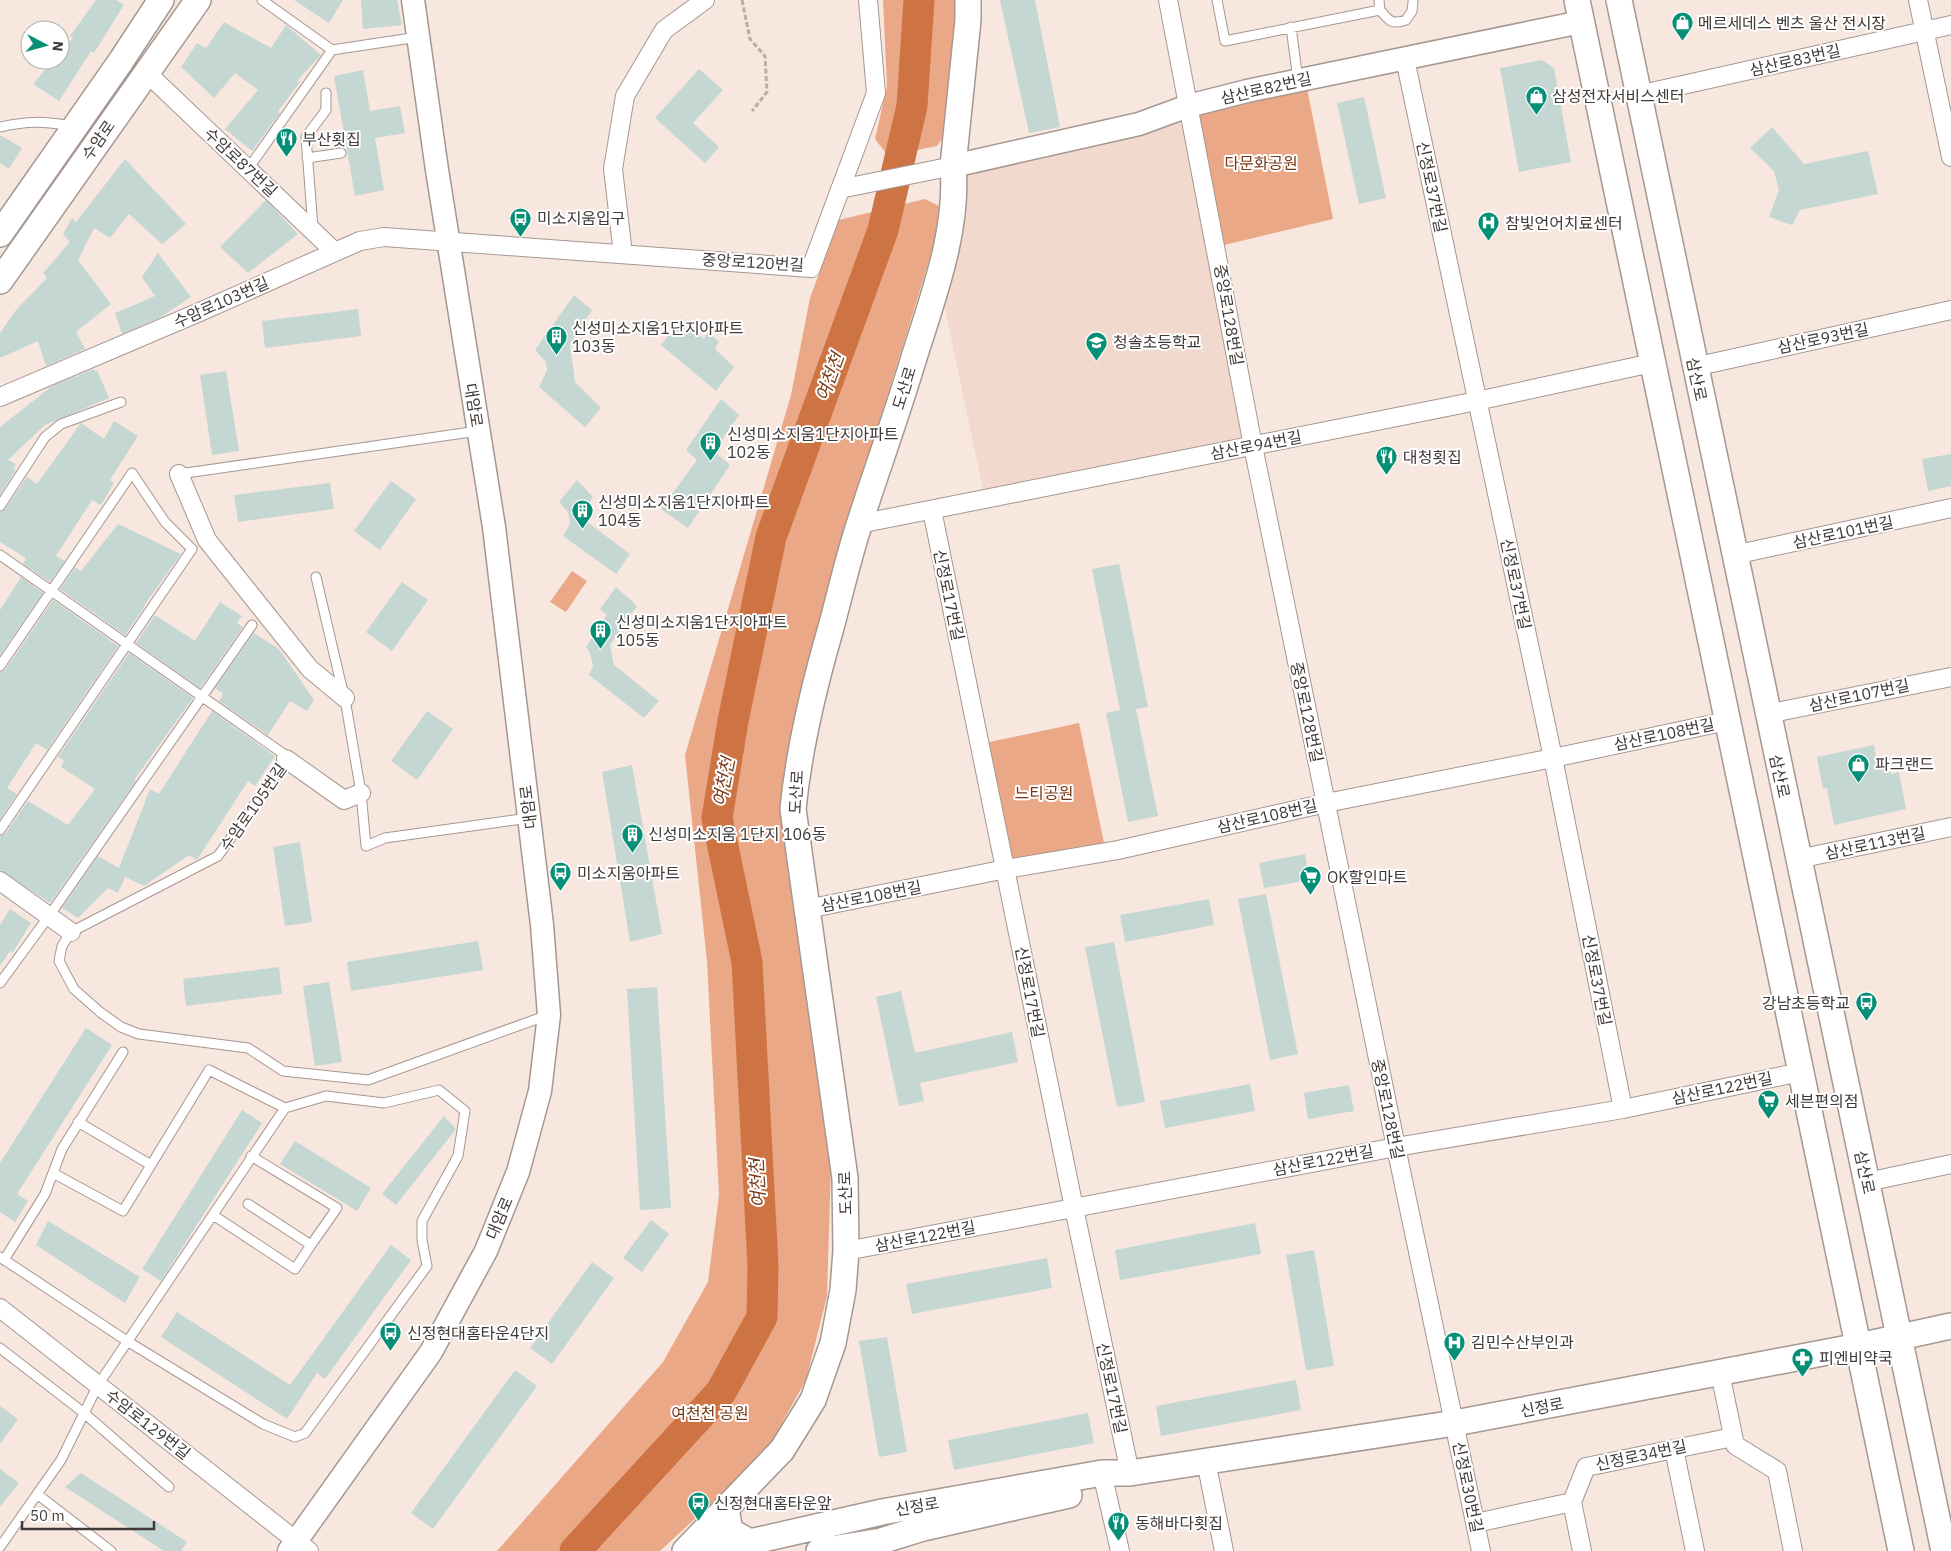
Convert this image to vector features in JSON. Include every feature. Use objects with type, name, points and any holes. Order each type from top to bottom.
[{"type":"main road","name":"수암로","points":[[0,234],[161,0]]},
{"type":"main road","name":"수암로","points":[[0,281],[198,0]]},
{"type":"main road","name":"도산로","points":[[687,1549],[782,1450],[813,1400],[834,1343],[843,1290],[846,1250],[845,1178],[793,809],[797,766],[814,689],[859,524],[901,400],[938,276],[954,211],[955,188],[953,166],[968,20],[968,0]]},
{"type":"main road","name":"삼산로","points":[[1619,0],[1694,366],[1944,1551]]},
{"type":"main road","points":[[1579,11],[1901,1551]]},
{"type":"main road","name":"신정로","points":[[819,1551],[882,1541],[923,1528],[1130,1474],[1455,1423],[1859,1346],[1951,1326]]},
{"type":"main road","name":"신정로","points":[[687,1549],[734,1546],[882,1512],[1104,1480]]},
{"type":"main road","points":[[726,1508],[730,1530],[750,1542]]},
{"type":"street","name":"대암로","points":[[298,1548],[431,1352],[486,1251],[518,1172],[540,1091],[550,1015],[542,925],[494,527],[448,240],[413,0]]},
{"type":"street","points":[[623,254],[613,169],[625,96],[664,30],[705,0]]},
{"type":"street","name":"중앙로120번길","points":[[448,240],[811,268],[876,93],[868,0]]},
{"type":"street","name":"중앙로128번길","points":[[1168,0],[1253,446],[1396,1146],[1455,1423]]},
{"type":"street","points":[[1918,0],[1951,157]]},
{"type":"street","name":"삼산로82번길","points":[[953,166],[1139,124],[1188,106],[1298,80],[1405,59],[1579,11]]},
{"type":"street","name":"삼산로83번길","points":[[1638,95],[1951,25]]},
{"type":"street","name":"신정로37번길","points":[[1405,59],[1553,758],[1623,1108]]},
{"type":"street","name":"수암로87번길","points":[[146,72],[336,252]]},
{"type":"street","points":[[840,189],[953,166]]},
{"type":"street","name":"수암로103번길","points":[[0,397],[360,241],[384,237],[448,240]]},
{"type":"street","name":"삼산로93번길","points":[[1694,366],[1951,310]]},
{"type":"street","name":"삼산로94번길","points":[[859,524],[1477,401],[1652,363]]},
{"type":"street","points":[[179,474],[207,540],[310,669],[345,698]]},
{"type":"street","name":"삼산로101번길","points":[[1734,556],[1951,508]]},
{"type":"street","name":"신정로17번길","points":[[932,510],[1130,1474]]},
{"type":"street","name":"삼산로107번길","points":[[1768,714],[1951,676]]},
{"type":"street","name":"삼산로108번길","points":[[807,909],[1006,869],[1118,850],[1326,802],[1553,758],[1727,721]]},
{"type":"street","points":[[286,759],[344,800],[361,793]]},
{"type":"street","name":"삼산로113번길","points":[[1798,859],[1951,827]]},
{"type":"street","points":[[0,881],[71,932]]},
{"type":"street","name":"삼산로122번길","points":[[846,1250],[1396,1146],[1623,1108],[1801,1072]]},
{"type":"street","points":[[1867,1182],[1951,1164]]},
{"type":"street","name":"수암로129번길","points":[[0,1308],[98,1385],[298,1548]]},
{"type":"street","points":[[1720,1373],[1735,1445],[1777,1472],[1793,1551]]},
{"type":"street","name":"신정로30번길","points":[[1455,1423],[1482,1551]]},
{"type":"street","name":"신정로34번길","points":[[1572,1502],[1586,1467],[1734,1436]]},
{"type":"street","points":[[1674,1449],[1695,1551]]},
{"type":"street","points":[[1206,1461],[1224,1551]]},
{"type":"street","points":[[1104,1480],[1120,1551]]},
{"type":"street","points":[[1476,1523],[1572,1502],[1582,1551]]},
{"type":"lane","points":[[262,0],[332,50],[418,37]]},
{"type":"lane","points":[[1217,0],[1225,40],[1291,27],[1379,5],[1388,20],[1397,23],[1406,20],[1412,11],[1413,2]]},
{"type":"lane","points":[[1291,27],[1298,80]]},
{"type":"lane","points":[[248,169],[332,50]]},
{"type":"lane","points":[[313,231],[306,137],[326,110],[326,93]]},
{"type":"lane","points":[[0,126],[28,121],[50,122],[75,127]]},
{"type":"lane","points":[[307,158],[340,153]]},
{"type":"lane","points":[[0,506],[45,437],[61,424],[120,402]]},
{"type":"lane","points":[[179,474],[478,432]]},
{"type":"lane","points":[[0,666],[132,473],[165,522],[192,549],[0,830]]},
{"type":"lane","name":"수암로105번길","points":[[0,555],[288,757],[218,856],[71,932]]},
{"type":"lane","points":[[316,577],[345,698],[361,793],[366,846],[385,838],[529,818]]},
{"type":"lane","points":[[0,983],[252,625]]},
{"type":"lane","points":[[71,932],[62,946],[60,961],[70,982],[74,989],[100,1012],[121,1026],[139,1034],[248,1048],[283,1071],[368,1080],[550,1015]]},
{"type":"lane","points":[[0,1547],[61,1460],[98,1385],[127,1341],[213,1215],[251,1156],[285,1108],[326,1096],[384,1103],[439,1090],[465,1111],[458,1156],[422,1221],[422,1240],[427,1266],[305,1434],[296,1436],[263,1424],[127,1341],[2,1258],[45,1194],[62,1149],[123,1052]]},
{"type":"lane","points":[[52,1173],[123,1211],[209,1070],[285,1108]]},
{"type":"lane","points":[[78,1122],[151,1165]]},
{"type":"lane","points":[[213,1215],[295,1269],[337,1208],[251,1156]]},
{"type":"lane","points":[[248,1204],[311,1246]]},
{"type":"lane","points":[[0,1348],[84,1413],[169,1487]]},
{"type":"lane","points":[[37,1494],[111,1551]]},
{"type":"path","points":[[742,0],[750,39],[765,56],[767,92],[752,111]]},
{"type":"shaded area","name":"청솔초등학교","points":[[1188,106],[1253,446],[985,499],[938,276],[953,166]]},
{"type":"green space","points":[[883,0],[955,0],[956,24],[946,133],[937,146],[888,156],[875,139],[887,86]]},
{"type":"green space","name":"다문화공원","points":[[1305,78],[1333,219],[1216,247],[1188,106]]},
{"type":"green space","name":"여천천 공원","points":[[925,199],[945,209],[857,494],[786,806],[787,865],[823,1095],[831,1165],[827,1296],[806,1380],[764,1455],[660,1551],[497,1551],[663,1362],[708,1282],[719,1195],[707,961],[685,755],[791,395],[810,298],[839,220]]},
{"type":"green space","points":[[572,571],[587,581],[566,612],[550,602]]},
{"type":"green space","name":"느티공원","points":[[1079,723],[1104,843],[1009,863],[985,743]]},
{"type":"building","points":[[96,0],[116,0],[124,5],[94,53],[91,51],[59,101],[33,84],[45,70],[70,70],[70,41],[73,38],[70,36]]},
{"type":"building","points":[[294,0],[343,0],[329,23]]},
{"type":"building","points":[[361,0],[397,0],[402,25],[363,29]]},
{"type":"building","points":[[1000,0],[1035,0],[1060,127],[1029,133]]},
{"type":"building","points":[[224,22],[271,48],[286,25],[321,55],[296,82],[301,81],[278,111],[280,113],[252,151],[225,129],[258,90],[235,73],[214,98],[181,67],[197,43],[206,48]]},
{"type":"building","name":"삼성전자서비스센터","points":[[1542,60],[1554,68],[1571,162],[1519,172],[1500,68]]},
{"type":"building","points":[[699,69],[723,90],[693,123],[719,147],[705,163],[655,118]]},
{"type":"building","points":[[363,70],[370,111],[400,106],[405,133],[375,138],[384,190],[355,196],[334,76]]},
{"type":"building","points":[[1364,97],[1386,198],[1359,204],[1337,103]]},
{"type":"building","points":[[1772,127],[1804,164],[1868,151],[1878,194],[1800,210],[1792,225],[1769,217],[1779,190],[1774,171],[1750,148]]},
{"type":"building","points":[[0,135],[22,148],[9,169],[0,163]]},
{"type":"building","points":[[125,159],[186,224],[162,244],[129,214],[110,238],[94,228],[78,260],[111,304],[76,332],[85,349],[46,366],[38,341],[0,358],[0,333],[16,310],[47,278],[43,273],[70,242],[63,234],[72,218],[76,222]]},
{"type":"building","points":[[266,200],[298,234],[248,273],[220,247]]},
{"type":"building","points":[[158,253],[191,297],[159,318],[122,334],[115,313],[155,296],[142,277]]},
{"type":"building","name":"신성미소지움1단지아파트 103동","points":[[574,295],[592,310],[570,345],[575,382],[601,408],[585,427],[539,387],[547,370],[546,362],[535,350]]},
{"type":"building","points":[[358,309],[361,336],[265,348],[262,321]]},
{"type":"building","points":[[682,318],[704,339],[708,332],[719,342],[715,349],[734,367],[716,391],[661,345]]},
{"type":"building","points":[[94,369],[95,371],[97,370],[109,398],[45,425],[8,460],[16,464],[13,468],[16,470],[0,495],[0,427],[52,386]]},
{"type":"building","points":[[226,371],[239,451],[212,455],[200,375]]},
{"type":"building","name":"신성미소지움1단지아파트 102동","points":[[721,399],[739,415],[714,451],[730,465],[688,528],[661,509],[697,460],[686,450]]},
{"type":"building","points":[[114,421],[138,436],[110,480],[114,483],[101,505],[92,500],[56,556],[65,561],[50,582],[23,564],[26,558],[0,542],[0,512],[5,509],[27,477],[37,484],[81,423],[104,439]]},
{"type":"building","points":[[1951,454],[1951,486],[1928,491],[1922,459]]},
{"type":"building","name":"신성미소지움1단지아파트 104동","points":[[577,480],[593,497],[586,509],[587,522],[630,554],[616,574],[563,536],[570,524],[568,512],[559,502]]},
{"type":"building","points":[[391,481],[416,499],[380,550],[354,531]]},
{"type":"building","points":[[330,483],[334,509],[238,522],[234,495]]},
{"type":"building","points":[[118,524],[181,554],[125,635],[60,589],[75,567],[81,571]]},
{"type":"building","points":[[1119,564],[1148,707],[1136,709],[1158,816],[1128,822],[1106,713],[1120,710],[1092,569]]},
{"type":"building","points":[[21,577],[43,593],[0,655],[0,610]]},
{"type":"building","points":[[402,582],[428,600],[392,651],[366,632]]},
{"type":"building","name":"신성미소지움1단지아파트 105동","points":[[616,587],[637,606],[610,645],[614,665],[659,701],[644,718],[589,675],[593,666],[590,653],[586,647],[607,615],[600,609]]},
{"type":"building","points":[[53,600],[118,646],[47,750],[36,743],[7,788],[17,794],[0,819],[0,672],[5,670]]},
{"type":"building","points":[[220,602],[242,616],[237,623],[243,627],[200,688],[136,643],[155,615],[195,641]]},
{"type":"building","points":[[254,633],[279,649],[314,700],[307,711],[290,701],[268,735],[219,701],[223,694],[215,688]]},
{"type":"building","points":[[129,653],[193,698],[50,903],[0,870],[0,836],[5,834],[28,801],[68,825],[95,789],[61,767],[64,761],[58,757]]},
{"type":"building","points":[[212,711],[275,756],[255,786],[248,781],[197,860],[189,855],[144,886],[125,877],[118,893],[108,888],[78,918],[62,908],[98,856],[119,868],[150,789],[159,794]]},
{"type":"building","points":[[427,711],[453,729],[417,780],[391,761]]},
{"type":"building","points":[[1874,745],[1877,762],[1888,760],[1891,774],[1899,772],[1906,809],[1834,825],[1827,788],[1823,789],[1817,757]]},
{"type":"building","name":"신성미소지움 1단지 106동","points":[[632,765],[662,934],[630,942],[602,772]]},
{"type":"building","points":[[300,842],[312,922],[285,926],[273,847]]},
{"type":"building","points":[[1305,854],[1309,880],[1264,888],[1259,863]]},
{"type":"building","points":[[1266,894],[1298,1054],[1270,1060],[1238,899]]},
{"type":"building","points":[[1209,899],[1214,925],[1125,942],[1120,915]]},
{"type":"building","points":[[10,909],[31,923],[13,952],[10,951],[0,966],[0,925]]},
{"type":"building","points":[[478,941],[483,970],[351,991],[347,962]]},
{"type":"building","points":[[1114,942],[1145,1102],[1117,1107],[1085,947]]},
{"type":"building","points":[[279,967],[282,994],[186,1006],[183,979]]},
{"type":"building","points":[[329,982],[342,1062],[315,1066],[303,986]]},
{"type":"building","points":[[657,987],[671,1208],[640,1210],[627,989]]},
{"type":"building","points":[[901,991],[915,1053],[1012,1032],[1018,1062],[920,1083],[924,1101],[899,1106],[876,997]]},
{"type":"building","points":[[86,1028],[112,1045],[17,1194],[28,1201],[15,1222],[0,1212],[0,1163]]},
{"type":"building","points":[[1250,1084],[1255,1111],[1165,1128],[1160,1101]]},
{"type":"building","points":[[1349,1085],[1354,1111],[1308,1119],[1304,1093]]},
{"type":"building","points":[[242,1110],[262,1123],[161,1281],[142,1269]]},
{"type":"building","points":[[444,1116],[456,1129],[396,1205],[382,1194]]},
{"type":"building","points":[[295,1141],[371,1188],[357,1211],[280,1164]]},
{"type":"building","points":[[651,1220],[669,1234],[642,1272],[623,1258]]},
{"type":"building","points":[[48,1221],[140,1277],[125,1303],[36,1245]]},
{"type":"building","points":[[1255,1223],[1261,1254],[1120,1280],[1115,1250]]},
{"type":"building","points":[[391,1245],[411,1260],[325,1379],[317,1373],[287,1419],[161,1337],[177,1312],[290,1385]]},
{"type":"building","points":[[1314,1250],[1334,1366],[1306,1370],[1286,1255]]},
{"type":"building","points":[[1047,1258],[1052,1288],[912,1314],[906,1284]]},
{"type":"building","points":[[592,1262],[614,1278],[552,1364],[530,1348]]},
{"type":"building","points":[[887,1337],[907,1452],[879,1457],[859,1341]]},
{"type":"building","points":[[515,1370],[537,1386],[433,1529],[411,1513]]},
{"type":"building","points":[[1296,1380],[1301,1410],[1161,1436],[1156,1406]]},
{"type":"building","points":[[0,1406],[18,1419],[0,1444]]},
{"type":"building","points":[[1088,1413],[1094,1443],[954,1470],[948,1440]]},
{"type":"building","points":[[0,1469],[19,1483],[0,1507]]},
{"type":"building","points":[[81,1473],[187,1542],[181,1551],[164,1551],[65,1487]]},
{"type":"waterway","name":"여천천","points":[[575,1551],[721,1392],[762,1317],[763,1266],[747,962],[717,818],[733,721],[771,537],[883,230],[912,106],[919,0]]},
{"type":"place","name":"메르세데스 벤츠 울산 전시장","points":[[1682,42]]},
{"type":"place","name":"삼성전자서비스센터","points":[[1536,115]]},
{"type":"place","name":"부산횟집","points":[[286,158]]},
{"type":"place","name":"미소지움입구","points":[[521,237]]},
{"type":"place","name":"참빛언어치료센터","points":[[1489,242]]},
{"type":"place","name":"신성미소지움1단지아파트 103동","points":[[556,356]]},
{"type":"place","name":"청솔초등학교","points":[[1097,361]]},
{"type":"place","name":"신성미소지움1단지아파트 102동","points":[[711,462]]},
{"type":"place","name":"대청횟집","points":[[1387,476]]},
{"type":"place","name":"신성미소지움1단지아파트 104동","points":[[582,530]]},
{"type":"place","name":"신성미소지움1단지아파트 105동","points":[[600,650]]},
{"type":"place","name":"파크랜드","points":[[1859,783]]},
{"type":"place","name":"신성미소지움 1단지 106동","points":[[632,853]]},
{"type":"place","name":"미소지움아파트","points":[[561,892]]},
{"type":"place","name":"OK할인마트","points":[[1311,896]]},
{"type":"place","name":"강남초등학교","points":[[1866,1022]]},
{"type":"place","name":"세븐편의점","points":[[1769,1120]]},
{"type":"place","name":"신정현대홈타운4단지","points":[[391,1352]]},
{"type":"place","name":"김민수산부인과","points":[[1455,1361]]},
{"type":"place","name":"피엔비약국","points":[[1803,1377]]},
{"type":"place","name":"신정현대홈타운앞","points":[[698,1522]]},
{"type":"place","name":"동해바다횟집","points":[[1119,1542]]}]
